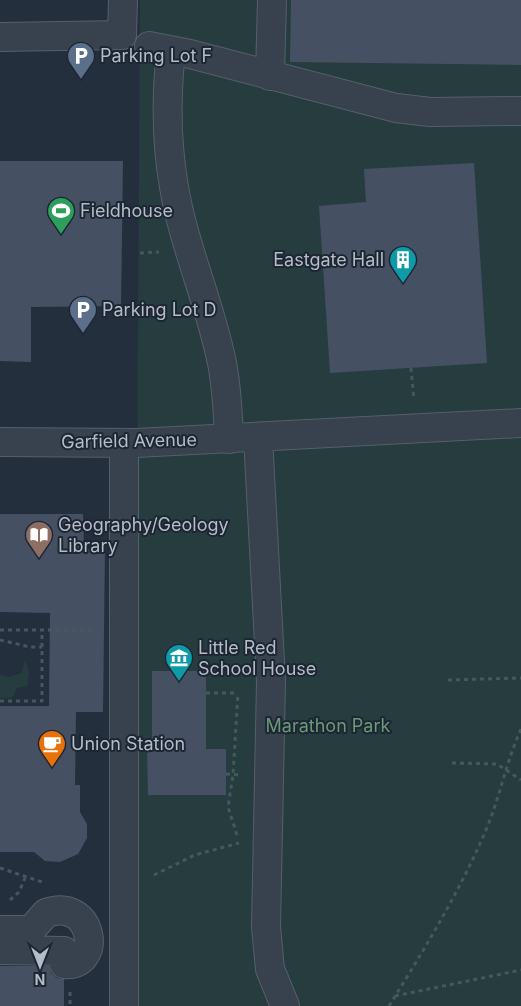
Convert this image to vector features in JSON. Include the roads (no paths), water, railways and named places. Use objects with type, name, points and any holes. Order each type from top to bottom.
[{"type":"street","points":[[0,37],[122,35],[123,0]]},
{"type":"street","points":[[270,76],[272,0]]},
{"type":"street","points":[[229,439],[227,390],[222,361],[190,254],[174,187],[160,48],[396,108],[430,112],[521,111]]},
{"type":"street","name":"Garfield Avenue","points":[[0,442],[124,443],[521,423]]},
{"type":"street","points":[[258,437],[271,681],[266,914],[269,958],[275,983],[285,1006]]},
{"type":"street","points":[[124,443],[124,1006]]},
{"type":"street","points":[[0,930],[32,930],[46,912],[61,910],[80,917],[87,927],[89,942],[82,958],[75,963],[66,965],[64,964],[64,951],[0,950]]},
{"type":"place","name":"Parking Lot F","points":[[81,80]]},
{"type":"place","name":"Fieldhouse","points":[[61,235]]},
{"type":"place","name":"Eastgate Hall","points":[[403,284]]},
{"type":"place","name":"Parking Lot D","points":[[83,334]]},
{"type":"place","name":"Geography/Geology Library","points":[[39,559]]},
{"type":"place","name":"Little Red School House","points":[[179,682]]},
{"type":"place","name":"Union Station","points":[[52,768]]},
{"type":"park label","name":"Marathon Park","points":[[328,726]]}]
